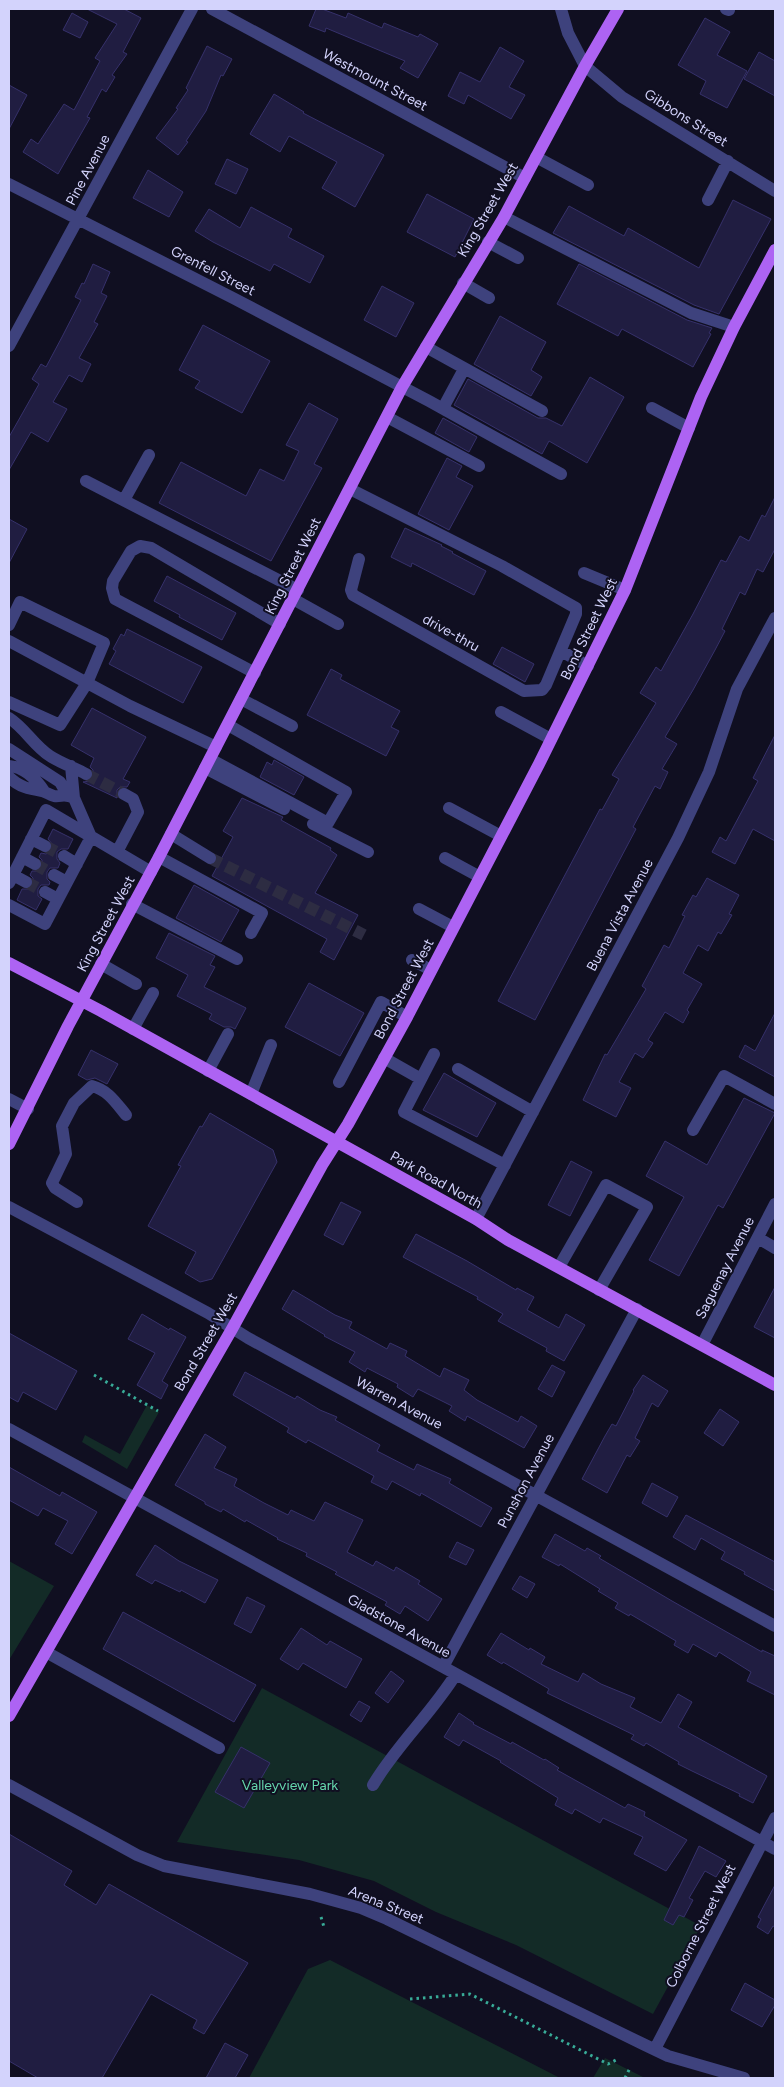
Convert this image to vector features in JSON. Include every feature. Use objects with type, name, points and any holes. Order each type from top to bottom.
[{"type":"main road","name":"King Street West","points":[[9,1144],[132,904],[208,764],[402,387],[504,217],[584,66],[618,9]]},
{"type":"main road","name":"Bond Street West","points":[[9,1716],[232,1329],[322,1164],[407,1017],[551,739],[625,590],[689,428],[734,327],[775,250]]},
{"type":"main road","name":"Park Road North","points":[[9,963],[251,1094],[476,1219],[508,1240],[775,1385]]},
{"type":"street","name":"Pine Avenue","points":[[9,346],[192,9]]},
{"type":"street","name":"Westmount Street","points":[[212,9],[525,178]]},
{"type":"street","points":[[561,9],[568,33],[584,66]]},
{"type":"street","name":"Gibbons Street","points":[[584,66],[622,97],[775,191]]},
{"type":"street","points":[[536,157],[588,185]]},
{"type":"street","points":[[708,200],[728,162]]},
{"type":"street","name":"Grenfell Street","points":[[9,184],[443,408],[561,474]]},
{"type":"street","points":[[504,217],[690,313],[734,327]]},
{"type":"street","points":[[488,242],[518,258]]},
{"type":"street","points":[[463,283],[489,298]]},
{"type":"street","points":[[426,347],[542,411]]},
{"type":"street","points":[[443,408],[464,369]]},
{"type":"street","points":[[652,408],[689,428]]},
{"type":"street","points":[[385,421],[432,450]]},
{"type":"street","points":[[385,421],[479,466]]},
{"type":"street","points":[[124,500],[149,455]]},
{"type":"street","points":[[86,481],[295,594],[338,624]]},
{"type":"street","points":[[350,489],[502,566],[572,604],[576,608],[576,614],[558,657],[588,666]]},
{"type":"street","points":[[255,673],[115,599],[112,588],[113,581],[131,550],[140,546],[151,548],[280,624]]},
{"type":"street","name":"drive-thru","points":[[359,559],[351,590],[353,595],[524,691],[542,690],[558,657]]},
{"type":"street","points":[[584,574],[625,590]]},
{"type":"street","points":[[9,625],[20,602],[104,643],[87,683],[60,725],[9,702]]},
{"type":"street","name":"Buena Vista Avenue","points":[[476,1219],[678,838],[709,772],[737,689],[775,618]]},
{"type":"street","points":[[9,641],[87,683],[216,747]]},
{"type":"street","points":[[241,699],[292,726]]},
{"type":"street","points":[[501,712],[551,739]]},
{"type":"street","points":[[9,718],[17,723],[32,741],[50,756],[86,774]]},
{"type":"street","points":[[208,764],[328,823],[346,792],[228,725]]},
{"type":"street","points":[[9,749],[60,782],[70,796],[91,837]]},
{"type":"street","points":[[208,764],[368,852]]},
{"type":"street","points":[[9,766],[16,766],[37,780],[44,791]]},
{"type":"street","points":[[70,796],[71,766]]},
{"type":"street","points":[[9,777],[14,782],[31,791],[44,791],[54,796],[70,796]]},
{"type":"street","points":[[117,852],[138,812],[133,799],[124,794]]},
{"type":"street","points":[[448,808],[501,836]]},
{"type":"street","points":[[26,882],[11,879],[46,810],[151,872]]},
{"type":"street","points":[[171,834],[210,858]]},
{"type":"street","points":[[9,905],[45,924],[91,837]]},
{"type":"street","points":[[31,839],[44,846]]},
{"type":"street","points":[[64,856],[77,864]]},
{"type":"street","points":[[22,857],[35,864]]},
{"type":"street","points":[[159,857],[262,913],[251,933]]},
{"type":"street","points":[[445,858],[480,876]]},
{"type":"street","points":[[54,875],[67,882]]},
{"type":"street","points":[[45,892],[58,899]]},
{"type":"street","points":[[132,904],[237,959]]},
{"type":"street","points":[[419,909],[453,927]]},
{"type":"street","points":[[412,960],[430,970]]},
{"type":"street","points":[[101,964],[136,984]]},
{"type":"street","points":[[133,1029],[153,993]]},
{"type":"street","points":[[339,1082],[381,1002],[407,1017]]},
{"type":"street","points":[[208,1071],[228,1034]]},
{"type":"street","points":[[251,1094],[271,1044]]},
{"type":"street","points":[[434,1054],[404,1112],[505,1165]]},
{"type":"street","points":[[384,1058],[421,1080]]},
{"type":"street","points":[[458,1069],[532,1112]]},
{"type":"street","points":[[693,1130],[724,1076],[775,1104]]},
{"type":"street","points":[[77,1202],[55,1188],[52,1183],[66,1154],[62,1126],[74,1103],[92,1086],[101,1088],[109,1094],[126,1115]]},
{"type":"street","points":[[9,1099],[28,1109]]},
{"type":"street","points":[[559,1268],[606,1185],[647,1207],[599,1290]]},
{"type":"street","name":"Saguenay Avenue","points":[[702,1345],[775,1204]]},
{"type":"street","name":"Warren Avenue","points":[[9,1207],[208,1313],[232,1329],[775,1626]]},
{"type":"street","points":[[758,1238],[775,1248]]},
{"type":"street","name":"Punshon Avenue","points":[[442,1667],[637,1310]]},
{"type":"street","name":"Gladstone Avenue","points":[[9,1429],[775,1849]]},
{"type":"street","points":[[46,1652],[219,1748]]},
{"type":"street","points":[[373,1785],[383,1769],[429,1714],[456,1674]]},
{"type":"street","name":"Arena Street","points":[[9,1785],[137,1854],[164,1866],[285,1889],[360,1908],[387,1919],[655,2050],[744,2078]]},
{"type":"street","name":"Colborne Street West","points":[[655,2050],[775,1818]]},
{"type":"path","points":[[94,1375],[158,1411]]},
{"type":"path","points":[[321,1917],[324,1927]]},
{"type":"path","points":[[410,1999],[470,1994],[608,2064],[616,2060]]},
{"type":"path","points":[[625,2078],[630,2068]]},
{"type":"green space","points":[[147,1405],[159,1412],[127,1469],[82,1442],[85,1435],[120,1454]]},
{"type":"green space","points":[[9,1561],[54,1586],[9,1660]]},
{"type":"green space","name":"Valleyview Park","points":[[262,1688],[701,1926],[653,2014],[516,1945],[436,1912],[374,1881],[299,1860],[177,1842]]},
{"type":"green space","points":[[330,1960],[560,2078],[249,2078],[308,1969]]},
{"type":"green space","points":[[605,2058],[645,2078],[593,2078]]},
{"type":"building","points":[[87,9],[124,9],[141,18],[123,52],[127,54],[112,75],[115,77],[106,92],[102,89],[87,117],[90,118],[58,174],[23,152],[31,139],[38,144],[64,104],[74,110],[100,61],[95,58],[117,24]]},
{"type":"building","points":[[316,9],[322,9],[346,18],[348,13],[382,28],[384,23],[418,37],[420,34],[438,44],[418,78],[400,68],[405,61],[326,28],[325,32],[309,26]]},
{"type":"building","points":[[72,13],[88,22],[80,38],[63,30]]},
{"type":"building","points":[[705,18],[730,32],[717,55],[747,71],[727,108],[700,94],[706,81],[678,65]]},
{"type":"building","points":[[207,46],[232,59],[223,76],[221,75],[206,111],[178,155],[156,138],[178,109],[176,108],[188,90],[186,88]]},
{"type":"building","points":[[500,47],[524,61],[509,87],[525,95],[511,119],[468,95],[464,104],[448,96],[460,72],[480,82]]},
{"type":"building","points":[[759,52],[775,61],[775,96],[744,79]]},
{"type":"building","points":[[9,85],[27,95],[9,129]]},
{"type":"building","points":[[274,94],[303,113],[384,155],[355,207],[322,188],[337,162],[289,136],[280,152],[250,134]]},
{"type":"building","points":[[227,159],[248,169],[236,194],[215,184]]},
{"type":"building","points":[[148,170],[183,192],[169,217],[133,198]]},
{"type":"building","points":[[427,194],[474,219],[455,257],[407,232]]},
{"type":"building","points":[[733,200],[771,219],[719,314],[694,305],[553,233],[569,206],[624,236],[628,228],[699,268]]},
{"type":"building","points":[[251,207],[292,229],[288,237],[324,256],[310,283],[274,264],[270,271],[195,231],[209,209],[240,228]]},
{"type":"building","points":[[93,264],[110,272],[101,293],[107,296],[94,322],[98,324],[79,358],[91,364],[82,382],[69,375],[53,402],[67,409],[48,442],[31,432],[9,470],[9,437],[39,384],[32,379],[41,364],[46,367],[62,337],[81,300],[75,297],[82,283],[84,284]]},
{"type":"building","points":[[579,264],[687,320],[712,328],[709,333],[711,334],[693,367],[622,329],[618,336],[557,304]]},
{"type":"building","points":[[382,286],[414,303],[396,337],[364,320]]},
{"type":"building","points":[[500,316],[546,342],[531,370],[542,377],[531,396],[474,364]]},
{"type":"building","points":[[203,325],[270,361],[242,413],[195,388],[200,381],[179,370]]},
{"type":"building","points":[[590,377],[624,397],[587,463],[549,441],[542,454],[454,405],[468,379],[538,418],[546,418],[562,426]]},
{"type":"building","points":[[309,403],[338,419],[314,464],[322,468],[271,561],[159,503],[181,462],[246,496],[260,469],[284,481],[299,451],[286,445]]},
{"type":"building","points":[[443,418],[477,437],[469,452],[435,433]]},
{"type":"building","points":[[447,458],[462,466],[456,477],[473,486],[449,530],[418,514]]},
{"type":"building","points":[[775,497],[775,549],[763,572],[757,569],[745,595],[740,592],[722,629],[725,631],[665,737],[677,744],[662,769],[668,772],[660,789],[655,786],[633,827],[636,829],[535,1020],[498,1001],[600,809],[602,810],[619,779],[612,775],[656,703],[640,693],[656,667],[661,671],[721,560],[726,562],[740,536],[749,541],[762,515],[765,517]]},
{"type":"building","points":[[9,519],[27,529],[9,563]]},
{"type":"building","points":[[405,528],[442,545],[452,553],[486,571],[474,595],[412,563],[411,567],[391,557]]},
{"type":"building","points":[[167,576],[236,613],[222,640],[154,601]]},
{"type":"building","points":[[127,629],[202,667],[183,703],[109,664],[116,651],[113,649],[121,634],[124,636]]},
{"type":"building","points":[[502,647],[534,664],[525,682],[493,664]]},
{"type":"building","points":[[331,669],[342,675],[340,679],[400,711],[391,727],[399,731],[386,756],[307,715]]},
{"type":"building","points":[[92,708],[146,737],[123,779],[130,782],[127,787],[120,787],[117,790],[117,798],[83,782],[90,781],[93,777],[93,770],[90,767],[94,758],[71,745]]},
{"type":"building","points":[[775,735],[775,841],[753,829],[735,864],[712,852],[720,837],[726,841],[758,781],[753,778]]},
{"type":"building","points":[[274,760],[304,777],[294,795],[260,777],[267,762],[272,765]]},
{"type":"building","points":[[242,798],[283,817],[281,820],[331,848],[330,850],[337,855],[315,893],[358,915],[334,960],[320,952],[327,939],[212,876],[233,837],[223,831]]},
{"type":"building","points":[[53,829],[73,839],[68,849],[61,849],[57,852],[57,859],[60,863],[58,868],[50,868],[47,872],[49,885],[41,885],[38,889],[38,896],[42,899],[36,910],[17,900],[22,889],[30,889],[33,885],[33,878],[30,875],[32,871],[39,871],[42,867],[42,860],[39,857],[41,853],[46,854],[52,850],[53,845],[48,839]]},
{"type":"building","points":[[707,878],[739,895],[729,914],[732,915],[721,934],[718,932],[708,951],[698,945],[683,973],[702,984],[687,1010],[689,1012],[683,1023],[665,1012],[648,1040],[653,1043],[643,1058],[635,1053],[619,1082],[631,1088],[616,1117],[583,1100],[605,1054],[607,1055],[646,989],[642,986],[664,945],[669,948],[685,916],[682,915],[693,895],[696,897]]},
{"type":"building","points":[[194,885],[239,910],[221,942],[176,918]]},
{"type":"building","points":[[169,933],[215,956],[210,965],[215,967],[204,987],[246,1008],[235,1029],[224,1027],[209,1019],[212,1014],[177,996],[188,975],[156,958]]},
{"type":"building","points":[[309,983],[364,1013],[340,1056],[285,1027]]},
{"type":"building","points":[[775,1013],[775,1077],[739,1057],[745,1045],[755,1051]]},
{"type":"building","points":[[91,1050],[118,1064],[107,1084],[95,1078],[87,1080],[78,1075]]},
{"type":"building","points":[[444,1073],[496,1103],[477,1137],[423,1110]]},
{"type":"building","points":[[744,1098],[775,1113],[723,1208],[718,1205],[679,1276],[649,1260],[684,1197],[646,1176],[665,1141],[707,1165]]},
{"type":"building","points":[[210,1113],[273,1150],[277,1162],[212,1279],[200,1282],[185,1273],[196,1252],[148,1226],[181,1166],[178,1165],[200,1126],[202,1127]]},
{"type":"building","points":[[571,1161],[592,1172],[570,1216],[548,1205]]},
{"type":"building","points":[[341,1202],[361,1212],[343,1245],[324,1235]]},
{"type":"building","points":[[416,1234],[516,1290],[517,1288],[534,1297],[527,1310],[559,1328],[566,1314],[585,1325],[564,1361],[546,1351],[547,1348],[498,1321],[503,1314],[477,1299],[478,1297],[403,1257]]},
{"type":"building","points":[[775,1287],[775,1338],[754,1327]]},
{"type":"building","points":[[293,1290],[335,1315],[352,1322],[349,1328],[387,1349],[390,1343],[407,1351],[405,1356],[440,1377],[444,1368],[469,1380],[464,1390],[477,1400],[518,1422],[521,1416],[537,1426],[524,1448],[467,1416],[465,1421],[449,1411],[452,1406],[418,1389],[413,1397],[397,1387],[398,1384],[367,1368],[365,1372],[349,1362],[355,1352],[324,1336],[282,1309]]},
{"type":"building","points":[[142,1314],[169,1330],[170,1328],[186,1337],[162,1381],[168,1385],[161,1399],[137,1385],[155,1353],[128,1339]]},
{"type":"building","points":[[9,1333],[77,1371],[56,1410],[23,1392],[18,1402],[9,1397]]},
{"type":"building","points":[[552,1365],[565,1372],[552,1397],[538,1389]]},
{"type":"building","points":[[245,1372],[295,1399],[297,1396],[320,1410],[337,1417],[335,1420],[380,1445],[377,1451],[414,1470],[417,1464],[451,1479],[449,1483],[492,1508],[481,1527],[421,1493],[420,1496],[392,1481],[387,1490],[371,1482],[374,1476],[308,1440],[306,1443],[287,1432],[289,1428],[233,1395]]},
{"type":"building","points":[[643,1375],[668,1391],[658,1407],[652,1403],[635,1438],[640,1441],[630,1457],[627,1455],[607,1493],[582,1479],[612,1424],[616,1426],[633,1390]]},
{"type":"building","points":[[720,1409],[739,1422],[723,1446],[704,1433]]},
{"type":"building","points":[[205,1434],[226,1447],[214,1468],[237,1479],[234,1486],[264,1503],[288,1515],[291,1510],[314,1521],[325,1502],[363,1520],[347,1552],[373,1566],[376,1561],[394,1571],[396,1567],[420,1581],[418,1584],[442,1599],[428,1621],[405,1606],[400,1614],[385,1605],[387,1602],[306,1556],[307,1553],[277,1539],[246,1520],[245,1522],[223,1509],[221,1512],[205,1504],[205,1502],[175,1485]]},
{"type":"building","points":[[9,1467],[60,1496],[62,1492],[97,1512],[72,1554],[55,1544],[68,1521],[43,1508],[38,1516],[9,1500]]},
{"type":"building","points":[[652,1483],[678,1497],[667,1517],[642,1503]]},
{"type":"building","points":[[686,1515],[775,1562],[775,1591],[721,1559],[725,1552],[701,1538],[695,1550],[673,1537]]},
{"type":"building","points":[[555,1534],[585,1551],[587,1548],[601,1556],[599,1558],[672,1601],[762,1652],[762,1650],[775,1656],[775,1695],[747,1681],[751,1672],[719,1652],[716,1657],[693,1644],[688,1653],[674,1645],[676,1641],[630,1614],[629,1616],[615,1608],[618,1603],[598,1591],[600,1589],[560,1564],[559,1566],[542,1557]]},
{"type":"building","points":[[457,1542],[474,1550],[466,1565],[449,1557]]},
{"type":"building","points":[[155,1545],[179,1561],[218,1580],[205,1603],[181,1590],[180,1592],[155,1580],[152,1584],[136,1575]]},
{"type":"building","points":[[520,1576],[535,1584],[527,1598],[512,1589]]},
{"type":"building","points":[[247,1597],[265,1606],[251,1633],[234,1624]]},
{"type":"building","points":[[123,1612],[256,1685],[234,1722],[103,1649]]},
{"type":"building","points":[[301,1628],[327,1645],[330,1641],[362,1659],[346,1688],[303,1663],[298,1670],[280,1659]]},
{"type":"building","points":[[501,1633],[529,1650],[530,1648],[545,1657],[541,1664],[578,1682],[583,1673],[601,1684],[635,1698],[630,1707],[661,1723],[678,1694],[692,1702],[678,1727],[767,1776],[753,1803],[739,1796],[740,1794],[678,1764],[679,1762],[646,1743],[644,1746],[631,1739],[634,1735],[547,1693],[549,1689],[503,1662],[502,1664],[487,1655]]},
{"type":"building","points":[[391,1671],[404,1681],[388,1703],[375,1693]]},
{"type":"building","points":[[359,1701],[370,1707],[361,1722],[350,1715]]},
{"type":"building","points":[[459,1713],[473,1724],[545,1759],[559,1768],[557,1770],[625,1808],[628,1804],[645,1812],[644,1816],[687,1840],[666,1871],[634,1854],[643,1837],[603,1818],[600,1823],[575,1809],[572,1814],[555,1805],[558,1798],[501,1761],[463,1740],[459,1746],[444,1737]]},
{"type":"building","points":[[241,1747],[270,1763],[244,1808],[215,1792]]},
{"type":"building","points":[[9,1834],[72,1871],[64,1885],[96,1905],[109,1884],[248,1963],[204,2034],[193,2028],[197,2020],[151,1994],[102,2078],[38,2078],[9,2061]]},
{"type":"building","points":[[699,1846],[726,1861],[716,1877],[705,1871],[689,1898],[693,1900],[684,1917],[679,1915],[673,1925],[664,1920]]},
{"type":"building","points":[[775,1885],[775,1927],[773,1926],[768,1934],[757,1927],[761,1919],[758,1917]]},
{"type":"building","points":[[745,1983],[775,2000],[775,2005],[762,2027],[731,2010]]},
{"type":"building","points":[[225,2043],[248,2055],[235,2078],[206,2078]]},
{"type":"tunnel","points":[[86,774],[124,794]]},
{"type":"tunnel","points":[[45,846],[64,856]]},
{"type":"tunnel","points":[[210,858],[364,935]]},
{"type":"tunnel","points":[[35,864],[54,875]]},
{"type":"tunnel","points":[[26,882],[45,892]]}]
